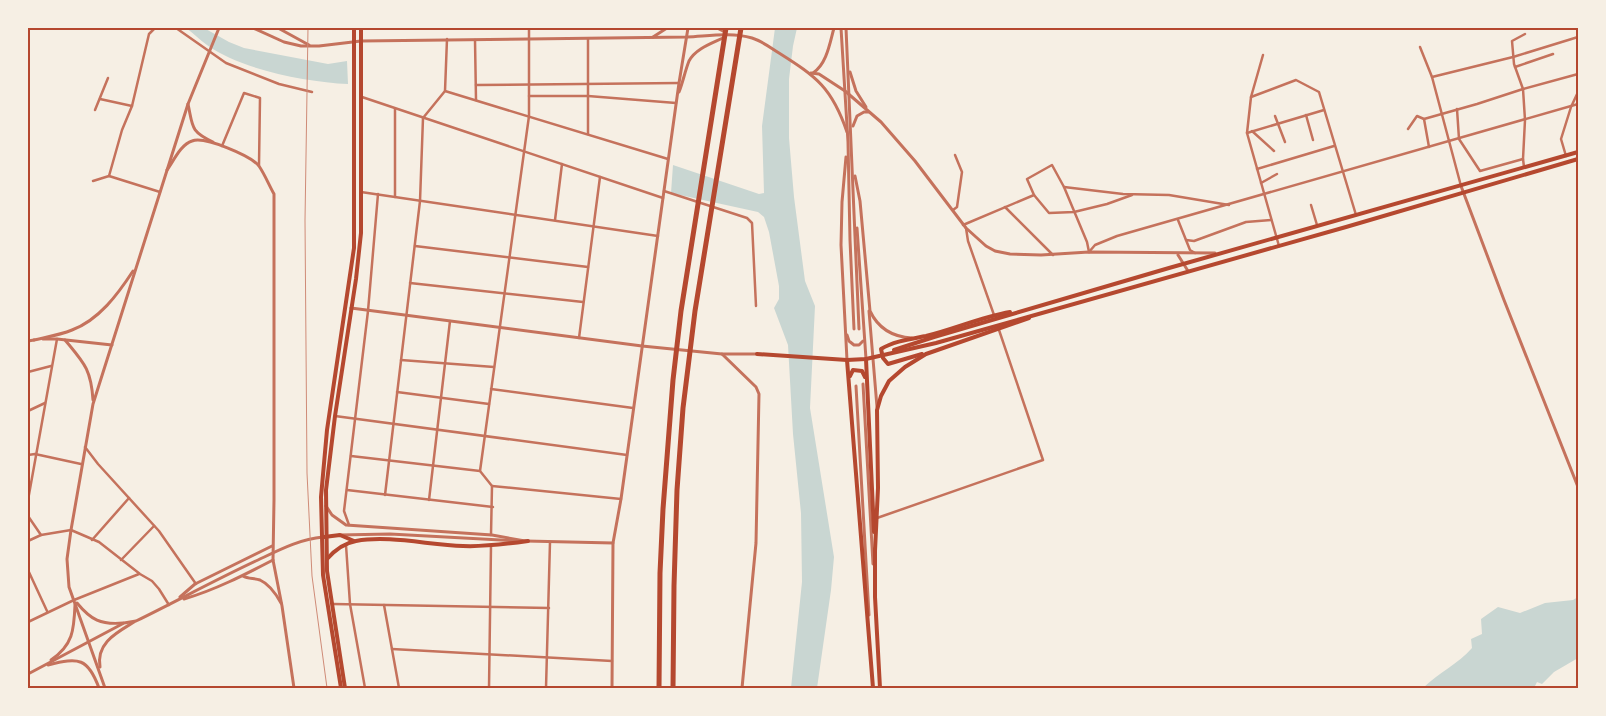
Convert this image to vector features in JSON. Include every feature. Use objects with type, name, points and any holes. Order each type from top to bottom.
[{"type":"highway","points":[[660,688],[660,573],[663,509],[675,360],[726,28]]},
{"type":"highway","points":[[673,688],[677,490],[683,408],[692,333],[741,28]]},
{"type":"main road","points":[[343,688],[326,592],[322,497],[328,430],[354,248],[354,28]]},
{"type":"main road","points":[[343,688],[324,537],[326,490],[335,416],[361,233],[360,97],[362,28]]},
{"type":"main road","points":[[868,359],[934,337],[1578,152]]},
{"type":"main road","points":[[757,354],[847,360],[868,359],[936,343],[1578,159]]},
{"type":"main road","points":[[1028,310],[994,315],[915,338],[882,348],[881,353],[886,363],[892,363],[999,330],[1052,310]]},
{"type":"main road","points":[[875,551],[878,410],[883,391],[896,374],[915,360],[944,348]]},
{"type":"main road","points":[[865,383],[868,359]]},
{"type":"main road","points":[[847,360],[873,688]]},
{"type":"main road","points":[[848,379],[853,370],[859,370],[865,374],[875,551],[875,597],[880,688]]},
{"type":"main road","points":[[324,537],[340,535],[354,541]]},
{"type":"main road","points":[[327,559],[354,541],[379,539],[463,546],[491,546],[528,541]]},
{"type":"street","points":[[108,176],[122,130],[132,106],[150,34],[155,28]]},
{"type":"street","points":[[176,28],[226,63],[279,84],[312,92]]},
{"type":"street","points":[[102,676],[69,587],[70,530],[84,446],[93,404],[165,173],[188,104],[219,28]]},
{"type":"street","points":[[253,28],[284,42],[301,46],[354,41],[475,38],[687,37],[730,34]]},
{"type":"street","points":[[278,28],[312,46]]},
{"type":"street","points":[[491,535],[492,486],[480,471],[529,116],[529,28]]},
{"type":"street","points":[[652,37],[667,28]]},
{"type":"street","points":[[612,688],[613,543],[621,499],[688,28]]},
{"type":"street","points":[[716,28],[730,34],[759,41],[812,73],[830,95],[849,132]]},
{"type":"street","points":[[812,73],[817,70],[826,54],[834,28]]},
{"type":"street","points":[[841,28],[849,132],[860,201],[878,410]]},
{"type":"street","points":[[846,28],[849,132],[842,202],[841,245],[847,360]]},
{"type":"street","points":[[677,97],[688,64],[693,56],[703,48],[730,34]]},
{"type":"street","points":[[1524,168],[1523,89],[1514,67],[1512,42],[1525,34]]},
{"type":"street","points":[[588,37],[588,134]]},
{"type":"street","points":[[1432,77],[1513,57],[1578,37]]},
{"type":"street","points":[[475,38],[476,100]]},
{"type":"street","points":[[385,495],[420,201],[424,118],[445,91],[447,39]]},
{"type":"street","points":[[1420,47],[1432,77],[1461,186],[1578,488]]},
{"type":"street","points":[[1514,67],[1553,54]]},
{"type":"street","points":[[1263,55],[1251,97],[1247,133],[1279,246]]},
{"type":"street","points":[[848,66],[856,91],[870,112]]},
{"type":"street","points":[[812,73],[819,74],[845,91],[870,112],[898,141],[965,226],[986,246],[995,251],[1010,254],[1054,255],[1089,252],[1221,254]]},
{"type":"street","points":[[1408,129],[1418,116],[1424,119],[1578,74]]},
{"type":"street","points":[[95,110],[108,78]]},
{"type":"street","points":[[1251,97],[1296,80],[1319,92],[1356,216]]},
{"type":"street","points":[[476,85],[679,83]]},
{"type":"street","points":[[445,91],[668,159]]},
{"type":"street","points":[[1566,156],[1561,139],[1571,106],[1578,92]]},
{"type":"street","points":[[222,146],[244,93],[260,98],[259,165]]},
{"type":"street","points":[[529,96],[588,96],[676,103]]},
{"type":"street","points":[[360,97],[663,198]]},
{"type":"street","points":[[100,99],[132,106]]},
{"type":"street","points":[[188,104],[192,126],[196,133],[247,156],[259,165],[274,194],[274,500],[272,546],[294,688]]},
{"type":"street","points":[[1089,252],[1095,245],[1116,236],[1178,220],[1578,104]]},
{"type":"street","points":[[395,108],[395,197]]},
{"type":"street","points":[[1457,109],[1459,139],[1480,171],[1523,158]]},
{"type":"street","points":[[1247,133],[1324,110]]},
{"type":"street","points":[[849,132],[857,116],[864,112],[870,112]]},
{"type":"street","points":[[1306,115],[1312,140]]},
{"type":"street","points":[[1275,116],[1285,142]]},
{"type":"street","points":[[1424,119],[1429,148]]},
{"type":"street","points":[[1252,131],[1274,151]]},
{"type":"street","points":[[165,173],[185,145],[191,141],[202,140],[222,146]]},
{"type":"street","points":[[848,142],[854,329]]},
{"type":"street","points":[[1257,169],[1334,146]]},
{"type":"street","points":[[953,210],[956,208],[962,172],[955,154]]},
{"type":"street","points":[[555,221],[562,164]]},
{"type":"street","points":[[1089,252],[1087,242],[1074,212],[1064,187],[1052,165],[1027,179],[1034,195],[1049,213],[1074,212],[1107,204],[1136,193]]},
{"type":"street","points":[[853,166],[859,329]]},
{"type":"street","points":[[1261,183],[1277,174]]},
{"type":"street","points":[[93,181],[108,176],[160,192]]},
{"type":"street","points":[[579,338],[600,177]]},
{"type":"street","points":[[1064,187],[1123,194],[1169,195],[1230,205]]},
{"type":"street","points":[[664,191],[747,218],[752,223],[756,306]]},
{"type":"street","points":[[361,192],[658,236]]},
{"type":"street","points":[[349,525],[344,511],[368,311],[378,194]]},
{"type":"street","points":[[965,226],[1034,195]]},
{"type":"street","points":[[854,199],[858,233],[864,338],[868,359]]},
{"type":"street","points":[[1311,205],[1318,226]]},
{"type":"street","points":[[1005,207],[1054,255]]},
{"type":"street","points":[[1178,220],[1190,250],[1197,253]]},
{"type":"street","points":[[1186,240],[1194,241],[1246,222],[1272,220]]},
{"type":"street","points":[[965,226],[968,241],[994,315]]},
{"type":"street","points":[[415,246],[588,267]]},
{"type":"street","points":[[1178,254],[1188,271]]},
{"type":"street","points":[[28,341],[72,330],[93,318],[119,292],[135,268]]},
{"type":"street","points":[[410,283],[583,302]]},
{"type":"street","points":[[868,303],[875,320],[882,328],[894,335],[915,338]]},
{"type":"street","points":[[351,308],[642,346],[722,354],[757,354]]},
{"type":"street","points":[[429,500],[450,321]]},
{"type":"street","points":[[845,328],[852,345],[861,344],[864,338]]},
{"type":"street","points":[[877,518],[1043,460],[999,330]]},
{"type":"street","points":[[34,340],[57,339],[112,345]]},
{"type":"street","points":[[28,500],[57,339]]},
{"type":"street","points":[[64,340],[87,368],[92,384],[93,404]]},
{"type":"street","points":[[722,354],[756,387],[759,394],[756,543],[742,688]]},
{"type":"street","points":[[401,360],[494,368]]},
{"type":"street","points":[[28,372],[51,366]]},
{"type":"street","points":[[865,383],[875,597]]},
{"type":"street","points":[[856,386],[870,636]]},
{"type":"street","points":[[491,389],[634,408]]},
{"type":"street","points":[[397,392],[489,404]]},
{"type":"street","points":[[28,411],[45,403]]},
{"type":"street","points":[[335,416],[627,455]]},
{"type":"street","points":[[84,446],[154,526],[196,584]]},
{"type":"street","points":[[28,454],[81,464]]},
{"type":"street","points":[[351,456],[480,471]]},
{"type":"street","points":[[492,486],[621,499]]},
{"type":"street","points":[[347,490],[493,507]]},
{"type":"street","points":[[92,540],[130,498]]},
{"type":"street","points":[[326,506],[332,515],[342,523],[349,525],[491,535],[528,541]]},
{"type":"street","points":[[28,516],[40,535]]},
{"type":"street","points":[[340,535],[349,525]]},
{"type":"street","points":[[121,560],[154,526]]},
{"type":"street","points":[[28,541],[40,535],[70,530],[99,542],[152,581],[169,605]]},
{"type":"street","points":[[105,688],[99,656],[104,643],[115,634],[136,621],[195,591],[282,549],[312,538],[341,534],[365,534],[613,543]]},
{"type":"street","points":[[546,688],[550,542]]},
{"type":"street","points":[[346,545],[350,604],[365,688]]},
{"type":"street","points":[[176,601],[196,584],[272,546]]},
{"type":"street","points":[[489,688],[491,546]]},
{"type":"street","points":[[176,601],[198,595],[273,560]]},
{"type":"street","points":[[28,570],[47,612]]},
{"type":"street","points":[[28,622],[47,612],[140,574]]},
{"type":"street","points":[[242,576],[259,580],[265,584],[277,596],[282,606]]},
{"type":"street","points":[[75,601],[89,616],[98,621],[111,624],[136,621]]},
{"type":"street","points":[[41,667],[56,656],[68,642],[73,630],[75,601]]},
{"type":"street","points":[[331,604],[549,608]]},
{"type":"street","points":[[384,605],[399,688]]},
{"type":"street","points":[[28,674],[124,623]]},
{"type":"street","points":[[392,649],[612,661]]},
{"type":"street","points":[[41,667],[73,660],[81,662],[93,671],[99,688]]},
{"type":"shaded area","points":[[186,28],[204,28],[244,48],[328,64],[347,61],[348,84],[313,81],[256,68],[221,54]]},
{"type":"shaded area","points":[[775,28],[797,28],[789,79],[789,138],[794,197],[805,281],[815,306],[810,408],[834,557],[817,688],[791,688],[802,582],[801,513],[793,434],[788,345],[774,308],[779,299],[779,286],[769,232],[764,217],[758,212],[671,193],[673,165],[759,194],[764,193],[762,126]]},
{"type":"shaded area","points":[[1578,597],[1578,658],[1554,672],[1542,684],[1537,682],[1534,688],[1423,688],[1461,659],[1472,648],[1471,639],[1482,634],[1481,619],[1498,607],[1520,613],[1545,603],[1573,600]]},
{"type":"railway","points":[[308,28],[305,220],[307,473],[312,576],[327,688]]}]
